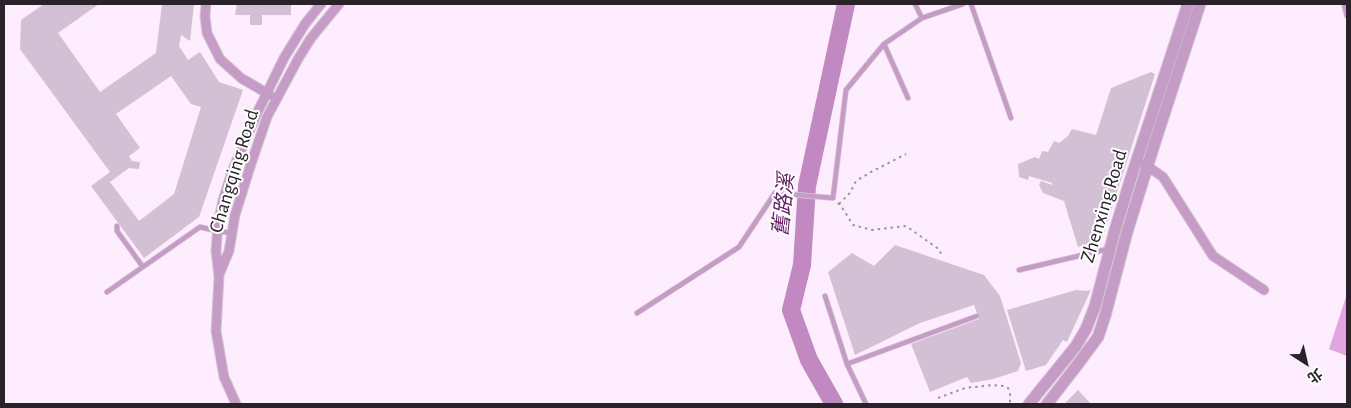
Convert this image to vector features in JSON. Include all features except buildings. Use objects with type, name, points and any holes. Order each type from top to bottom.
[{"type":"street","points":[[206,4],[204,16],[207,33],[220,59],[241,78],[277,98]]},
{"type":"street","name":"Changqing Road","points":[[236,404],[224,377],[216,331],[219,276],[216,251],[217,232],[223,200],[233,169],[266,93],[284,58],[320,4]]},
{"type":"street","name":"Changqing Road","points":[[219,276],[229,251],[235,215],[267,117],[311,38],[339,4]]},
{"type":"street","name":"Zhenxing Road","points":[[1029,404],[1076,346],[1086,329],[1116,250],[1188,4]]},
{"type":"street","name":"Zhenxing Road","points":[[1142,163],[1200,4]]},
{"type":"street","points":[[1142,163],[1163,177],[1213,256],[1264,290]]},
{"type":"street","name":"Zhenxing Road","points":[[1046,404],[1098,337],[1105,316],[1116,250]]},
{"type":"lane","points":[[915,4],[922,18]]},
{"type":"lane","points":[[637,313],[739,247],[775,193],[833,198],[846,90],[884,44],[922,18],[963,4]]},
{"type":"lane","points":[[970,4],[1011,118]]},
{"type":"lane","points":[[1344,4],[1347,16]]},
{"type":"lane","points":[[884,44],[908,98]]},
{"type":"lane","points":[[117,226],[117,231],[143,267]]},
{"type":"lane","points":[[107,292],[200,227],[217,232],[231,233]]},
{"type":"lane","points":[[1019,270],[1116,250]]},
{"type":"lane","points":[[825,296],[847,364],[866,404]]},
{"type":"lane","points":[[847,364],[977,316]]},
{"type":"path","points":[[839,204],[850,193],[856,181],[906,154]]},
{"type":"path","points":[[833,198],[843,209],[853,226],[872,230],[906,226],[940,250],[941,256]]},
{"type":"path","points":[[938,398],[965,388],[993,385],[1008,388],[1010,404]]},
{"type":"shaded area","points":[[1347,294],[1347,356],[1329,349]]},
{"type":"waterway","name":"舊路溪","points":[[834,404],[809,360],[791,310],[802,265],[807,186],[846,4]]}]
